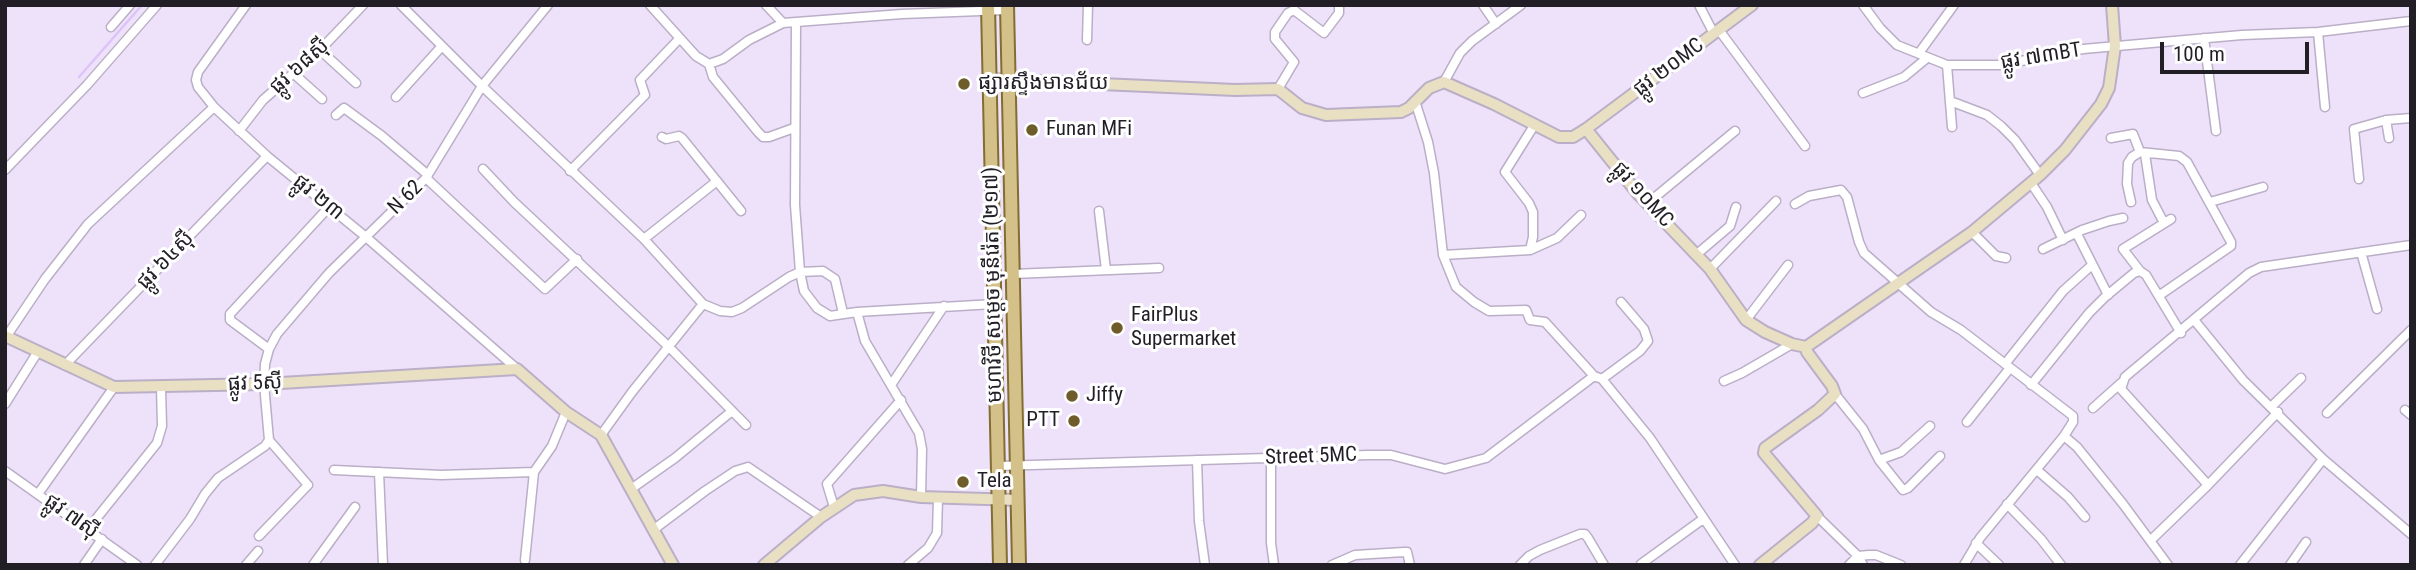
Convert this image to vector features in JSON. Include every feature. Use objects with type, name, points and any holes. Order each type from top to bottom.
[{"type":"main road","name":"មហាវិថី សម្តេច មុនីរ៉េត (២១៧)","points":[[988,8],[1000,565]]},
{"type":"main road","name":"មហាវិថី សម្តេច មុនីរ៉េត (២១៧)","points":[[1007,8],[1019,565]]},
{"type":"street","points":[[111,27],[130,5]]},
{"type":"street","points":[[5,170],[87,85],[157,5]]},
{"type":"street","name":"ផ្លូវ ២៣","points":[[246,5],[208,58],[196,80],[198,87],[214,107],[267,156],[366,237],[517,369]]},
{"type":"street","name":"ផ្លូវ ៦៨ស៊ី","points":[[239,131],[263,100],[320,50],[363,5]]},
{"type":"street","points":[[401,5],[570,171],[644,239],[703,304],[720,311],[732,312],[800,272],[823,271],[835,279],[844,313]]},
{"type":"street","name":"N 62","points":[[269,440],[264,384],[269,349],[277,334],[300,304],[427,176],[482,86],[548,5]]},
{"type":"street","points":[[650,5],[696,56],[709,64],[713,77],[763,137],[794,128]]},
{"type":"street","points":[[766,5],[783,23]]},
{"type":"street","points":[[1087,40],[1088,5]]},
{"type":"street","points":[[1278,89],[1294,62],[1275,39],[1275,32],[1288,13],[1294,10],[1324,33],[1339,13],[1339,5]]},
{"type":"street","points":[[1483,5],[1496,24]]},
{"type":"street","points":[[990,79],[1235,90],[1278,89],[1302,108],[1326,115],[1401,111],[1409,108],[1429,88],[1444,82],[1460,53],[1521,5]]},
{"type":"street","points":[[1699,5],[1805,146]]},
{"type":"street","name":"ផ្លូវ ២០MC","points":[[1586,130],[1752,5]]},
{"type":"street","points":[[1863,93],[1904,78],[1923,55],[1954,5]]},
{"type":"street","points":[[1940,456],[1903,490],[1879,460],[1863,429],[1835,394],[1806,347],[1972,232],[2036,179],[2065,150],[2101,104],[2109,88],[2115,46],[2112,5]]},
{"type":"street","name":"ផ្លូវ ៧៣BT","points":[[1868,7],[1897,45],[1947,65],[2000,65],[2054,53],[2115,46],[2318,32],[2411,21]]},
{"type":"street","points":[[709,64],[723,59],[750,40],[783,23],[1007,8]]},
{"type":"street","points":[[796,23],[795,205],[804,291],[817,308],[830,316],[994,304]]},
{"type":"street","points":[[2318,32],[2325,107]]},
{"type":"street","points":[[570,171],[645,95],[640,80],[679,38]]},
{"type":"street","points":[[2204,38],[2216,131]]},
{"type":"street","points":[[396,97],[442,46]]},
{"type":"street","points":[[320,50],[356,83]]},
{"type":"street","points":[[1947,65],[1952,127]]},
{"type":"street","points":[[293,73],[322,99]]},
{"type":"street","points":[[1444,82],[1559,137],[1573,137],[1586,130]]},
{"type":"street","points":[[1950,101],[1987,115],[2015,140],[2063,240]]},
{"type":"street","points":[[1415,102],[1432,162],[1443,255],[1455,287],[1489,311],[1527,311],[1530,320],[1545,322],[1650,438],[1735,565]]},
{"type":"street","points":[[6,337],[45,279],[88,224],[214,107]]},
{"type":"street","points":[[336,115],[344,108],[382,136],[543,288],[548,288],[577,259]]},
{"type":"street","points":[[2359,179],[2354,129],[2386,120],[2411,118]]},
{"type":"street","points":[[2386,120],[2389,138]]},
{"type":"street","points":[[1530,250],[1533,212],[1529,202],[1505,172],[1535,124]]},
{"type":"street","name":"ផ្លូវ ១០MC","points":[[1586,130],[1648,204],[1710,269],[1746,320],[1765,332],[1806,347]]},
{"type":"street","points":[[1648,204],[1735,131]]},
{"type":"street","points":[[2111,138],[2133,134],[2143,153],[2152,200],[2167,221],[2123,249],[2160,295],[2181,332]]},
{"type":"street","points":[[662,137],[682,138],[741,211]]},
{"type":"street","points":[[2131,202],[2127,184],[2128,163],[2143,153],[2179,156],[2187,162],[2232,245],[2160,295]]},
{"type":"street","name":"ផ្លូវ ៦៤ស៊ី","points":[[65,365],[267,156]]},
{"type":"street","points":[[483,169],[514,202],[668,346],[746,425]]},
{"type":"street","points":[[644,239],[717,181]]},
{"type":"street","points":[[2210,202],[2263,187]]},
{"type":"street","points":[[1796,204],[1809,196],[1841,190],[1847,197],[1864,253],[1931,312],[1961,330],[2073,416],[2073,422],[2064,436],[1976,543],[1964,565]]},
{"type":"street","points":[[1710,269],[1776,201]]},
{"type":"street","points":[[269,349],[230,320],[230,314],[329,207]]},
{"type":"street","points":[[1697,254],[1730,226],[1737,207]]},
{"type":"street","points":[[1099,211],[1106,270]]},
{"type":"street","points":[[1443,255],[1530,250],[1557,238],[1581,215]]},
{"type":"street","points":[[2043,248],[2109,220],[2123,218]]},
{"type":"street","points":[[1972,232],[1996,256],[2006,258]]},
{"type":"street","points":[[2077,234],[2108,295]]},
{"type":"street","points":[[2094,408],[2125,377],[2249,273],[2261,267],[2411,245]]},
{"type":"street","points":[[2361,252],[2377,309]]},
{"type":"street","points":[[1746,320],[1788,265]]},
{"type":"street","points":[[1967,422],[2063,292],[2092,265]]},
{"type":"street","points":[[1013,274],[1159,268]]},
{"type":"street","points":[[2031,385],[2090,313],[2134,273],[2140,271]]},
{"type":"street","name":"Street 5MC","points":[[998,466],[1391,455],[1445,469],[1486,458],[1640,351],[1648,341],[1644,329],[1621,302]]},
{"type":"street","points":[[601,435],[703,304]]},
{"type":"street","points":[[891,385],[944,306]]},
{"type":"street","points":[[857,312],[864,341],[919,433],[922,449],[920,498]]},
{"type":"street","points":[[2195,321],[2243,380],[2323,459],[2411,534]]},
{"type":"street","points":[[2327,413],[2409,336]]},
{"type":"street","name":"ផ្លូវ 5ស៊ី","points":[[6,337],[114,387],[264,384],[517,369]]},
{"type":"street","points":[[1724,381],[1793,344]]},
{"type":"street","points":[[5,404],[37,353]]},
{"type":"street","points":[[517,369],[566,412],[601,435],[673,565]]},
{"type":"street","points":[[2151,540],[2208,485],[2301,378]]},
{"type":"street","points":[[2121,383],[2121,389],[2126,396],[2208,485]]},
{"type":"street","points":[[38,494],[114,387]]},
{"type":"street","points":[[88,529],[157,443],[162,426],[161,387]]},
{"type":"street","points":[[1835,394],[1818,410],[1765,448],[1764,453],[1817,516],[1858,556],[1863,565]]},
{"type":"street","points":[[834,507],[827,484],[901,400]]},
{"type":"street","points":[[631,489],[675,458],[732,411]]},
{"type":"street","points":[[525,560],[534,472],[552,446],[566,412]]},
{"type":"street","points":[[1879,460],[1901,452],[1930,426]]},
{"type":"street","points":[[2064,436],[2077,447],[2168,565]]},
{"type":"street","points":[[155,565],[218,478],[269,440],[309,485],[259,537]]},
{"type":"street","points":[[1271,458],[1271,543],[1274,565]]},
{"type":"street","points":[[2243,564],[2323,459]]},
{"type":"street","points":[[1198,460],[1199,521],[1205,565]]},
{"type":"street","points":[[653,530],[735,471],[748,467],[821,517]]},
{"type":"street","points":[[334,470],[441,475],[534,472]]},
{"type":"street","points":[[2037,470],[2068,497],[2085,517]]},
{"type":"street","name":"ផ្លូវ ៧ស៊ី","points":[[5,471],[137,565]]},
{"type":"street","points":[[379,472],[383,565]]},
{"type":"street","points":[[764,565],[821,517],[854,495],[883,491],[920,498],[1018,500]]},
{"type":"street","points":[[908,565],[928,548],[937,533],[938,498]]},
{"type":"street","points":[[2007,504],[2061,565]]},
{"type":"street","points":[[313,565],[355,507]]},
{"type":"street","points":[[1760,565],[1817,516]]},
{"type":"street","points":[[1641,565],[1703,519]]},
{"type":"street","points":[[1520,565],[1540,550],[1580,534],[1585,534],[1604,565]]},
{"type":"street","points":[[85,565],[102,539]]},
{"type":"street","points":[[2290,565],[2306,542]]},
{"type":"street","points":[[1976,543],[1999,565]]},
{"type":"street","points":[[246,565],[258,551]]},
{"type":"street","points":[[1332,565],[1347,556],[1404,552],[1407,552],[1410,565]]},
{"type":"street","points":[[1849,565],[1858,556],[1876,555],[1901,565]]},
{"type":"waterway","points":[[79,77],[142,5]]},
{"type":"place","name":"ផ្សារស្ទឹងមានជ័យ","points":[[964,84]]},
{"type":"place","name":"Funan MFi","points":[[1032,130]]},
{"type":"place","name":"FairPlus Supermarket","points":[[1117,328]]},
{"type":"place","name":"Jiffy","points":[[1072,396]]},
{"type":"place","name":"PTT","points":[[1074,421]]},
{"type":"place","name":"Tela","points":[[963,482]]}]
